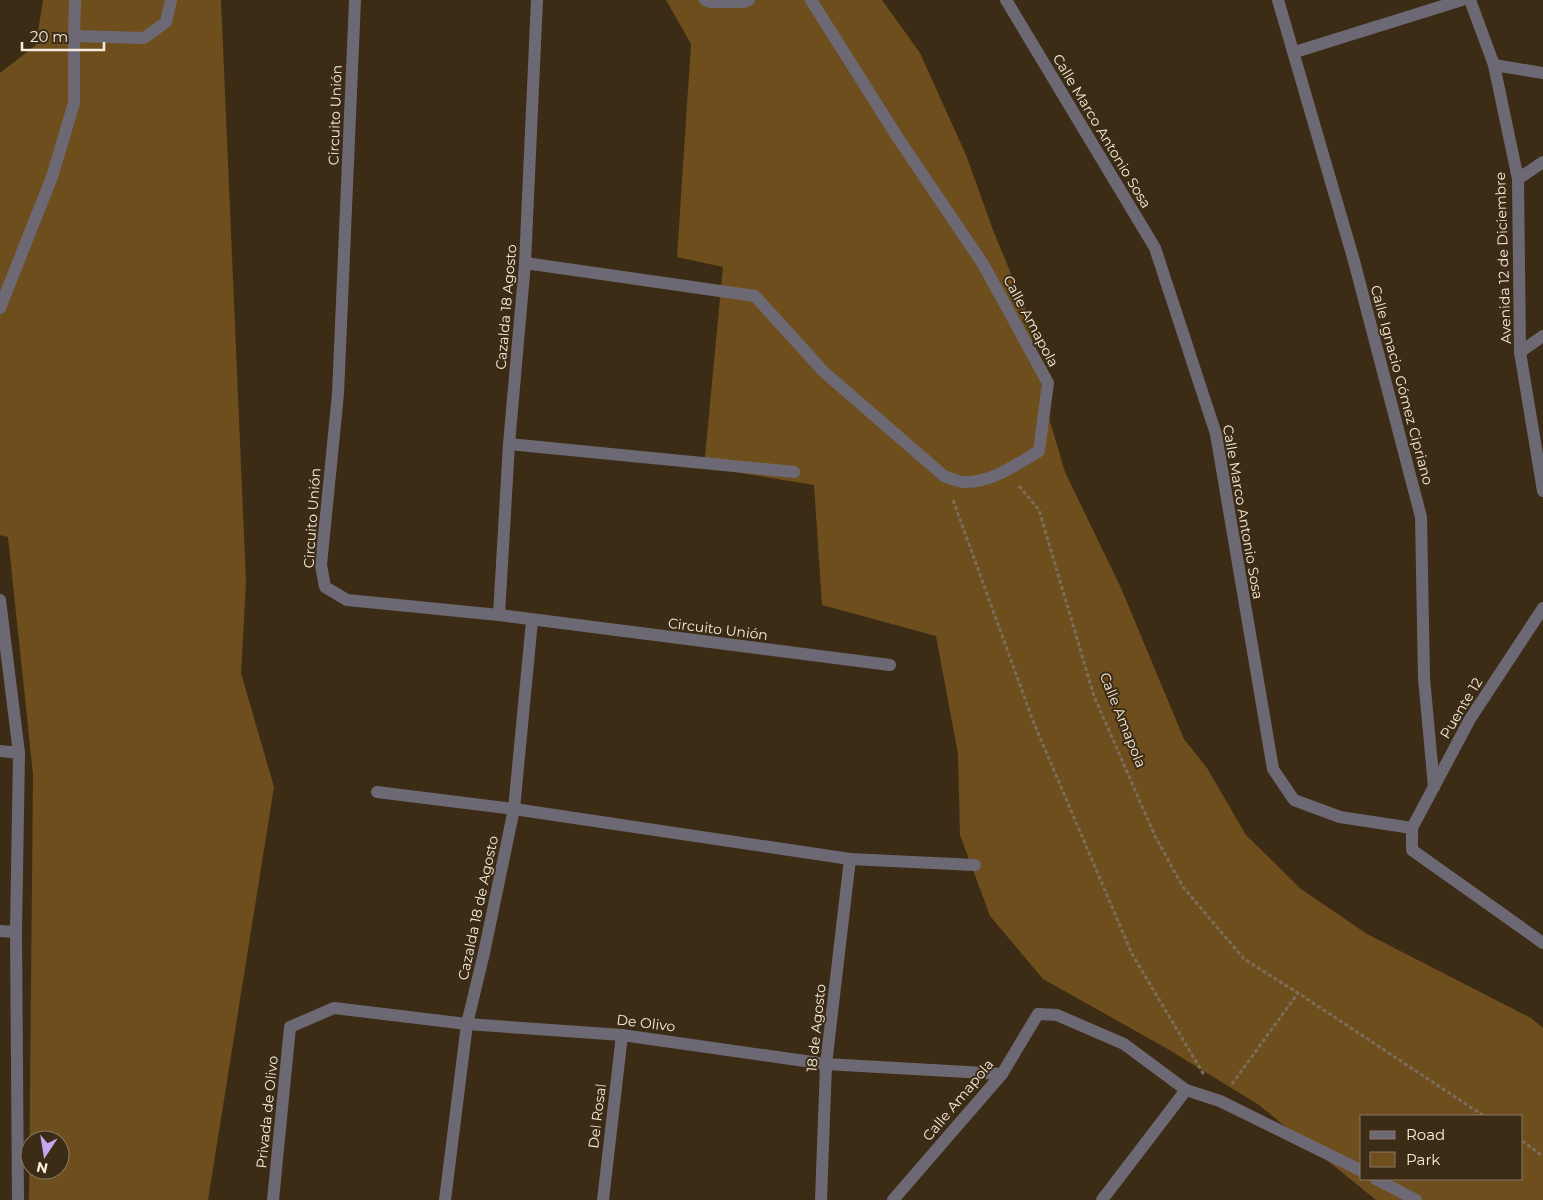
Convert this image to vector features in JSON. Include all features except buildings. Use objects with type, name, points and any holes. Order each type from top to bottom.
[{"type":"street","points":[[0,308],[52,178],[74,104],[76,0]]},
{"type":"street","points":[[74,36],[144,38],[166,22],[171,0]]},
{"type":"street","name":"Circuito Unión","points":[[355,0],[338,394],[321,564],[325,587],[347,600],[499,615],[532,621],[890,665]]},
{"type":"street","name":"Cazalda 18 Agosto","points":[[499,615],[509,444],[525,262],[537,0]]},
{"type":"street","points":[[705,0],[710,2],[746,1]]},
{"type":"street","name":"Calle Amapola","points":[[812,0],[898,138],[983,264],[1048,384],[1039,451],[1005,472]]},
{"type":"street","name":"Calle Marco Antonio Sosa","points":[[1006,0],[1155,248],[1216,434],[1273,769],[1294,800],[1340,817],[1412,828]]},
{"type":"street","name":"Calle Ignacio Gómez Cipriano","points":[[1278,0],[1354,260],[1421,518],[1424,678],[1434,787]]},
{"type":"street","points":[[1294,52],[1462,0]]},
{"type":"street","name":"Avenida 12 de Diciembre","points":[[1470,0],[1494,65],[1518,179],[1520,352],[1543,491]]},
{"type":"street","points":[[1494,65],[1543,73]]},
{"type":"street","points":[[1518,179],[1543,162]]},
{"type":"street","points":[[525,262],[756,296],[824,372],[944,476],[962,482],[982,480],[1005,472]]},
{"type":"street","points":[[1520,352],[1543,336]]},
{"type":"street","points":[[509,444],[794,472]]},
{"type":"street","points":[[0,600],[19,753],[16,932],[18,1200]]},
{"type":"street","name":"Puente 12","points":[[1412,828],[1470,719],[1543,608]]},
{"type":"street","name":"Cazalda 18 de Agosto","points":[[445,1200],[467,1024],[514,809],[532,621]]},
{"type":"street","points":[[0,751],[19,753]]},
{"type":"street","points":[[377,792],[514,809],[850,859],[975,865]]},
{"type":"street","points":[[1412,828],[1412,850],[1543,943]]},
{"type":"street","name":"18 de Agosto","points":[[820,1200],[826,1064],[850,859]]},
{"type":"street","points":[[0,931],[16,932]]},
{"type":"street","name":"De Olivo","points":[[290,1027],[334,1008],[467,1024],[622,1035],[826,1064],[1002,1074]]},
{"type":"street","name":"Calle Amapola","points":[[893,1200],[1002,1074],[1038,1014],[1056,1015],[1124,1044],[1186,1090]]},
{"type":"street","name":"Privada de Olivo","points":[[273,1200],[290,1027]]},
{"type":"street","name":"Del Rosal","points":[[603,1200],[622,1035]]},
{"type":"street","points":[[1102,1200],[1186,1090],[1220,1101],[1360,1170]]},
{"type":"street","points":[[1378,1180],[1416,1200]]},
{"type":"path","name":"Calle Amapola","points":[[1005,472],[1039,510],[1094,696],[1156,836],[1183,887],[1244,960],[1298,993],[1482,1115]]},
{"type":"path","points":[[944,476],[1033,722],[1132,954],[1220,1101],[1298,993]]},
{"type":"path","points":[[1523,1143],[1543,1156]]},
{"type":"green space","points":[[43,0],[221,0],[246,582],[241,673],[274,787],[208,1200],[29,1200],[29,1180],[70,1180],[70,1130],[30,1130],[33,774],[8,537],[0,535],[0,73],[36,45]]},
{"type":"green space","points":[[666,0],[882,0],[920,53],[966,155],[993,230],[1027,313],[1046,408],[1065,472],[1121,588],[1184,739],[1207,768],[1246,835],[1301,889],[1367,934],[1531,1018],[1543,1028],[1543,1200],[1376,1200],[1259,1105],[1166,1048],[1043,979],[990,916],[960,835],[958,754],[936,636],[822,605],[814,485],[704,467],[723,267],[677,257],[691,44]]}]
